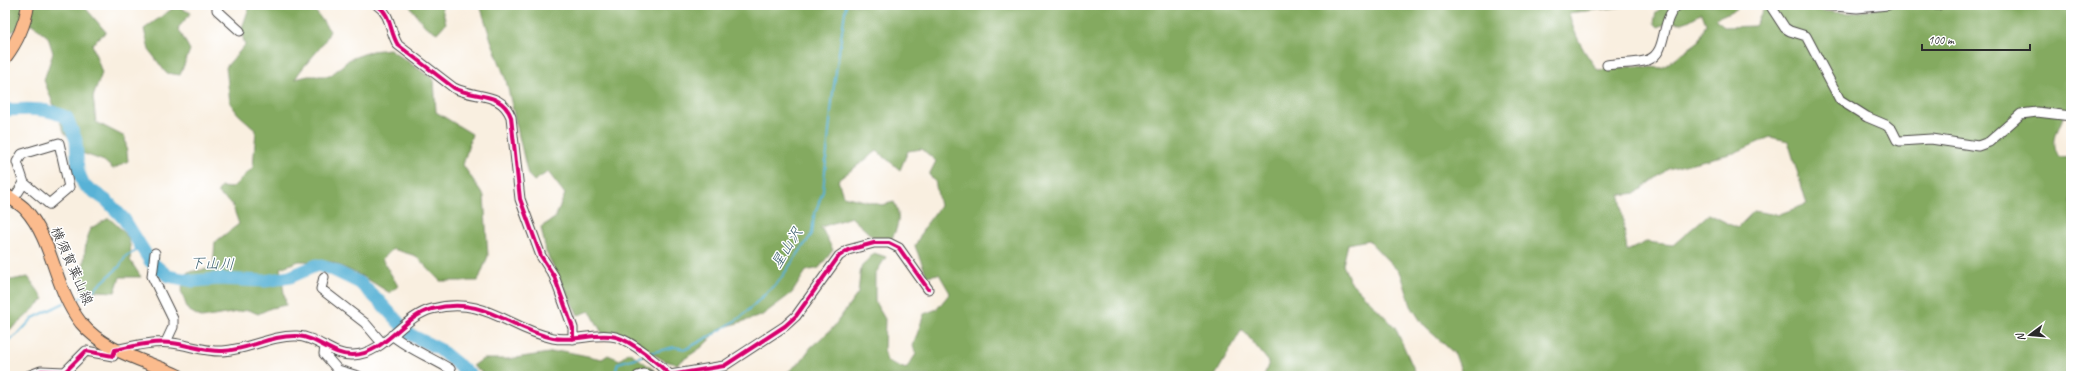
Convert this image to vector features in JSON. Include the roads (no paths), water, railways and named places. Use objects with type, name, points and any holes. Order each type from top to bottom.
[{"type":"main road","points":[[5,58],[17,40],[25,22],[28,5]]},
{"type":"main road","name":"横須賀葉山線","points":[[9,197],[24,208],[41,232],[71,308],[82,324],[115,350],[179,376]]},
{"type":"street","points":[[217,5],[217,10],[240,31]]},
{"type":"street","points":[[377,5],[389,18],[394,39],[398,45],[454,88],[464,93],[494,98],[507,107],[511,117],[520,199],[541,256],[554,276],[573,328],[572,339]]},
{"type":"street","points":[[1607,65],[1648,60],[1656,55],[1662,46],[1664,29],[1672,10],[1678,5]]},
{"type":"street","points":[[1770,5],[1785,28],[1806,36],[1840,100],[1867,117],[1886,125],[1892,130],[1897,140],[1931,139],[1978,146],[1989,142],[2021,114],[2037,112],[2071,116]]},
{"type":"street","points":[[1824,5],[1857,8],[1888,5]]},
{"type":"street","points":[[59,143],[69,187],[49,204],[24,183],[17,162],[22,154],[59,143]]},
{"type":"street","points":[[9,197],[24,183]]},
{"type":"street","points":[[28,376],[41,371],[65,372],[86,351],[112,356],[115,350],[166,342],[221,351],[244,348],[276,338],[297,336],[313,339],[341,354],[351,355],[367,353],[417,315],[434,308],[447,306],[477,307],[532,332],[554,338],[572,339],[608,336],[617,337],[632,346],[669,374],[724,366],[785,326],[796,316],[839,256],[848,250],[874,243],[889,243],[899,248],[928,289]]},
{"type":"street","points":[[155,253],[152,276],[173,319],[173,326],[166,342]]},
{"type":"street","points":[[324,277],[321,289],[365,323],[382,343]]},
{"type":"street","points":[[393,334],[399,341],[427,355],[450,369],[451,372],[448,376]]},
{"type":"street","points":[[325,346],[324,354],[338,370],[358,376]]},
{"type":"street","points":[[638,376],[644,374],[651,376]]},
{"type":"waterway","name":"星山沢","points":[[650,353],[674,347],[686,349],[741,317],[779,281],[812,234],[814,216],[823,191],[833,92],[846,5]]},
{"type":"waterway","name":"下山川","points":[[5,110],[45,110],[60,114],[67,118],[76,140],[78,171],[84,185],[107,201],[124,219],[150,261],[168,276],[193,281],[218,279],[265,281],[290,277],[317,265],[331,269],[360,283],[380,302],[409,334],[439,349],[472,376]]},
{"type":"waterway","points":[[72,301],[88,295],[119,267],[126,256],[142,248]]},
{"type":"waterway","points":[[5,343],[19,333],[33,318],[64,303]]},
{"type":"waterway","name":"星山沢","points":[[614,376],[618,363],[642,356]]}]
